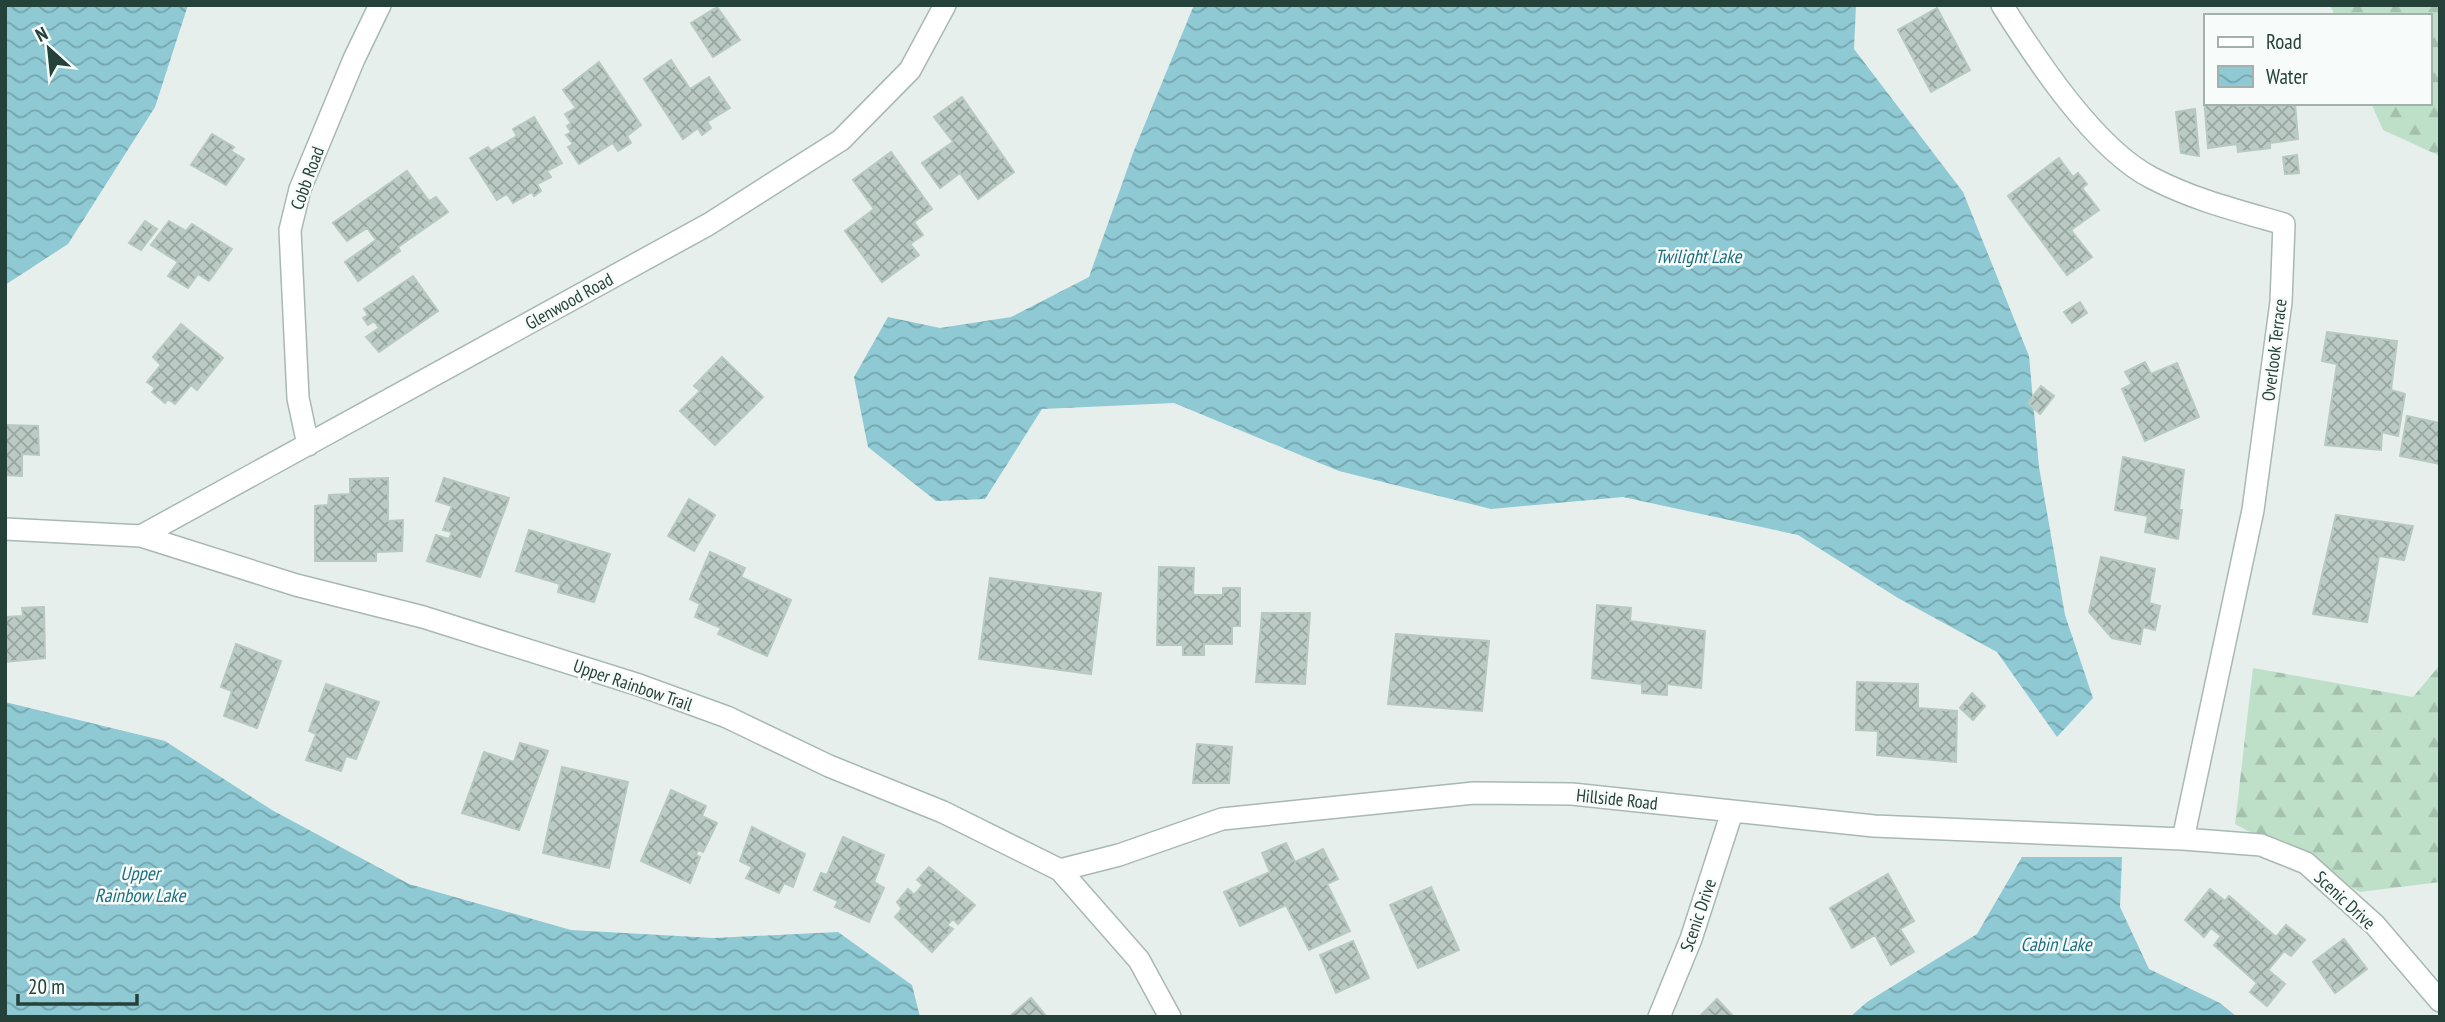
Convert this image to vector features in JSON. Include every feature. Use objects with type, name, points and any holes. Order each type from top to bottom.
[{"type":"street","name":"Cobb Road","points":[[308,445],[298,398],[290,230],[300,189],[354,59],[380,5]]},
{"type":"street","name":"Glenwood Road","points":[[141,536],[709,224],[841,140],[910,70],[946,5]]},
{"type":"street","name":"Overlook Terrace","points":[[2002,5],[2034,55],[2109,147],[2150,177],[2205,201],[2284,224],[2281,302],[2253,510],[2183,839]]},
{"type":"street","name":"Upper Rainbow Trail","points":[[5,529],[141,536],[296,584],[423,617],[651,689],[727,717],[830,766],[943,812],[1060,870],[1139,960],[1170,1017]]},
{"type":"street","name":"Hillside Road","points":[[1060,870],[1119,855],[1222,819],[1474,793],[1572,794],[1874,826],[2183,839]]},
{"type":"street","name":"Scenic Drive","points":[[1660,1017],[1691,939],[1732,812]]},
{"type":"street","name":"Scenic Drive","points":[[2183,839],[2261,845],[2306,863],[2375,925],[2440,1001]]},
{"type":"green space","points":[[2330,5],[2440,5],[2440,156],[2383,130],[2372,105],[2431,105],[2431,14],[2334,14]]},
{"type":"green space","points":[[2440,665],[2440,882],[2360,892],[2235,824],[2253,668],[2413,697]]},
{"type":"water","points":[[5,5],[188,5],[155,107],[68,244],[5,285]]},
{"type":"water","name":"Twilight Lake","points":[[1194,5],[1856,5],[1854,49],[1963,192],[2029,356],[2039,467],[2065,615],[2093,698],[2057,737],[1997,652],[1898,598],[1798,535],[1623,497],[1491,509],[1339,471],[1174,403],[1042,409],[985,499],[936,501],[868,447],[854,377],[888,317],[940,328],[1011,317],[1089,277],[1133,153]]},
{"type":"water","name":"Upper Rainbow Lake","points":[[5,702],[165,741],[272,810],[409,884],[571,930],[714,938],[838,932],[912,985],[920,1017],[5,1017]]},
{"type":"water","name":"Cabin Lake","points":[[2022,857],[2122,857],[2120,907],[2149,969],[2220,1003],[2237,1017],[1850,1017],[1867,1002],[1977,934]]},
{"type":"building","points":[[717,7],[740,40],[713,57],[691,23]]},
{"type":"building","points":[[1937,8],[1970,70],[1931,92],[1898,30]]},
{"type":"building","points":[[671,60],[690,89],[709,77],[730,108],[707,122],[711,128],[702,135],[698,128],[683,139],[644,79]]},
{"type":"building","points":[[599,62],[641,125],[627,136],[631,143],[618,151],[613,143],[579,164],[568,147],[573,144],[566,135],[571,132],[567,126],[571,123],[565,114],[576,108],[563,90]]},
{"type":"building","points":[[962,97],[1014,172],[978,199],[960,173],[940,188],[922,163],[953,142],[934,117]]},
{"type":"building","points":[[2205,105],[2295,105],[2298,139],[2270,143],[2270,148],[2238,152],[2237,144],[2208,148]]},
{"type":"building","points":[[2195,109],[2199,156],[2181,153],[2176,112]]},
{"type":"building","points":[[534,117],[562,163],[547,171],[551,177],[537,184],[541,191],[534,196],[532,192],[513,203],[507,194],[497,200],[470,158],[488,147],[491,151],[517,136],[513,129]]},
{"type":"building","points":[[212,134],[234,147],[231,151],[244,159],[226,185],[191,165]]},
{"type":"building","points":[[891,152],[932,209],[914,222],[923,235],[910,244],[919,255],[882,282],[845,231],[874,209],[853,180]]},
{"type":"building","points":[[2297,155],[2299,173],[2285,174],[2283,157]]},
{"type":"building","points":[[2059,158],[2073,177],[2078,173],[2087,184],[2082,188],[2099,210],[2071,230],[2092,257],[2067,275],[2008,196]]},
{"type":"building","points":[[407,171],[429,201],[436,197],[448,212],[398,247],[400,251],[358,281],[345,262],[376,240],[367,228],[347,241],[333,223]]},
{"type":"building","points":[[145,221],[157,229],[141,250],[129,243]]},
{"type":"building","points":[[169,221],[186,231],[192,224],[232,249],[209,281],[198,274],[188,288],[168,276],[178,262],[151,245]]},
{"type":"building","points":[[413,276],[438,311],[379,352],[366,337],[379,328],[374,321],[368,325],[363,318],[368,315],[364,309]]},
{"type":"building","points":[[2080,302],[2087,313],[2072,323],[2064,312]]},
{"type":"building","points":[[181,324],[223,358],[197,390],[191,385],[175,404],[168,399],[165,403],[152,392],[155,388],[147,382],[161,365],[153,357]]},
{"type":"building","points":[[2327,332],[2397,341],[2391,390],[2405,394],[2398,436],[2382,432],[2381,450],[2325,445],[2337,364],[2322,361]]},
{"type":"building","points":[[722,357],[763,397],[715,445],[680,411],[700,391],[694,386]]},
{"type":"building","points":[[2145,362],[2151,374],[2177,363],[2199,417],[2145,441],[2122,389],[2132,384],[2125,372]]},
{"type":"building","points":[[2041,386],[2054,396],[2040,414],[2028,403]]},
{"type":"building","points":[[2407,416],[2440,423],[2440,464],[2400,456]]},
{"type":"building","points":[[5,425],[38,426],[39,455],[22,454],[22,476],[5,475]]},
{"type":"building","points":[[2123,457],[2184,470],[2178,539],[2145,532],[2148,516],[2115,510]]},
{"type":"building","points":[[388,478],[388,521],[403,520],[402,551],[376,552],[376,561],[315,561],[315,506],[328,505],[329,495],[350,494],[350,479]]},
{"type":"building","points":[[444,478],[509,498],[480,577],[427,561],[436,535],[449,539],[452,532],[443,530],[452,506],[436,501]]},
{"type":"building","points":[[689,499],[715,515],[694,551],[668,536]]},
{"type":"building","points":[[2336,515],[2413,526],[2404,560],[2379,556],[2367,622],[2313,614]]},
{"type":"building","points":[[529,530],[610,554],[594,602],[558,592],[560,584],[516,571]]},
{"type":"building","points":[[710,552],[745,568],[741,577],[791,600],[767,656],[718,634],[721,628],[695,617],[700,604],[690,599]]},
{"type":"building","points":[[2101,557],[2155,569],[2149,603],[2160,606],[2155,630],[2143,627],[2140,644],[2112,638],[2089,612]]},
{"type":"building","points":[[1159,567],[1194,568],[1193,595],[1223,595],[1223,588],[1240,588],[1240,626],[1232,626],[1232,644],[1204,644],[1204,655],[1183,655],[1183,645],[1157,645]]},
{"type":"building","points":[[990,578],[1101,593],[1091,674],[979,659]]},
{"type":"building","points":[[1597,605],[1631,608],[1630,621],[1705,631],[1701,688],[1667,684],[1667,695],[1642,693],[1642,684],[1592,678]]},
{"type":"building","points":[[44,607],[45,658],[5,662],[5,617],[23,616],[22,608]]},
{"type":"building","points":[[1262,613],[1310,613],[1305,684],[1256,682]]},
{"type":"building","points":[[1396,634],[1489,641],[1482,711],[1388,704]]},
{"type":"building","points":[[236,644],[281,661],[257,728],[224,716],[232,691],[221,687]]},
{"type":"building","points":[[1857,682],[1918,684],[1918,708],[1957,711],[1956,762],[1877,755],[1878,731],[1856,730]]},
{"type":"building","points":[[326,684],[379,702],[356,759],[346,756],[341,771],[306,760],[316,734],[309,731]]},
{"type":"building","points":[[1972,693],[1985,706],[1973,720],[1960,708]]},
{"type":"building","points":[[520,743],[548,751],[519,830],[462,813],[484,752],[514,762]]},
{"type":"building","points":[[1197,744],[1232,747],[1229,783],[1193,783]]},
{"type":"building","points":[[562,767],[628,782],[609,868],[543,853]]},
{"type":"building","points":[[671,790],[706,806],[702,816],[717,823],[703,852],[698,850],[696,855],[700,857],[690,883],[641,861]]},
{"type":"building","points":[[752,827],[805,854],[793,887],[784,883],[779,893],[746,878],[752,867],[740,861]]},
{"type":"building","points":[[843,837],[884,855],[874,882],[884,888],[869,922],[835,907],[838,901],[814,890],[821,873],[827,875]]},
{"type":"building","points":[[1286,843],[1295,862],[1323,849],[1338,879],[1327,884],[1350,931],[1309,950],[1286,905],[1240,926],[1224,892],[1270,872],[1262,853]]},
{"type":"building","points":[[929,867],[975,905],[958,924],[953,919],[947,925],[953,929],[932,952],[895,917],[902,909],[897,902],[908,889],[914,895],[923,885],[917,880]]},
{"type":"building","points":[[1888,874],[1914,921],[1900,929],[1914,952],[1891,965],[1875,935],[1852,948],[1830,908]]},
{"type":"building","points":[[1431,887],[1459,950],[1418,968],[1390,905]]},
{"type":"building","points":[[2210,889],[2225,901],[2229,896],[2276,937],[2286,925],[2305,940],[2291,956],[2284,951],[2268,970],[2285,984],[2267,1006],[2250,992],[2257,983],[2214,945],[2221,936],[2211,928],[2204,937],[2185,920]]},
{"type":"building","points":[[2344,939],[2367,969],[2335,993],[2313,962]]},
{"type":"building","points":[[1353,941],[1369,978],[1336,993],[1320,955]]},
{"type":"building","points":[[1031,998],[1047,1017],[1009,1017]]},
{"type":"building","points":[[1717,999],[1734,1017],[1701,1015]]}]
